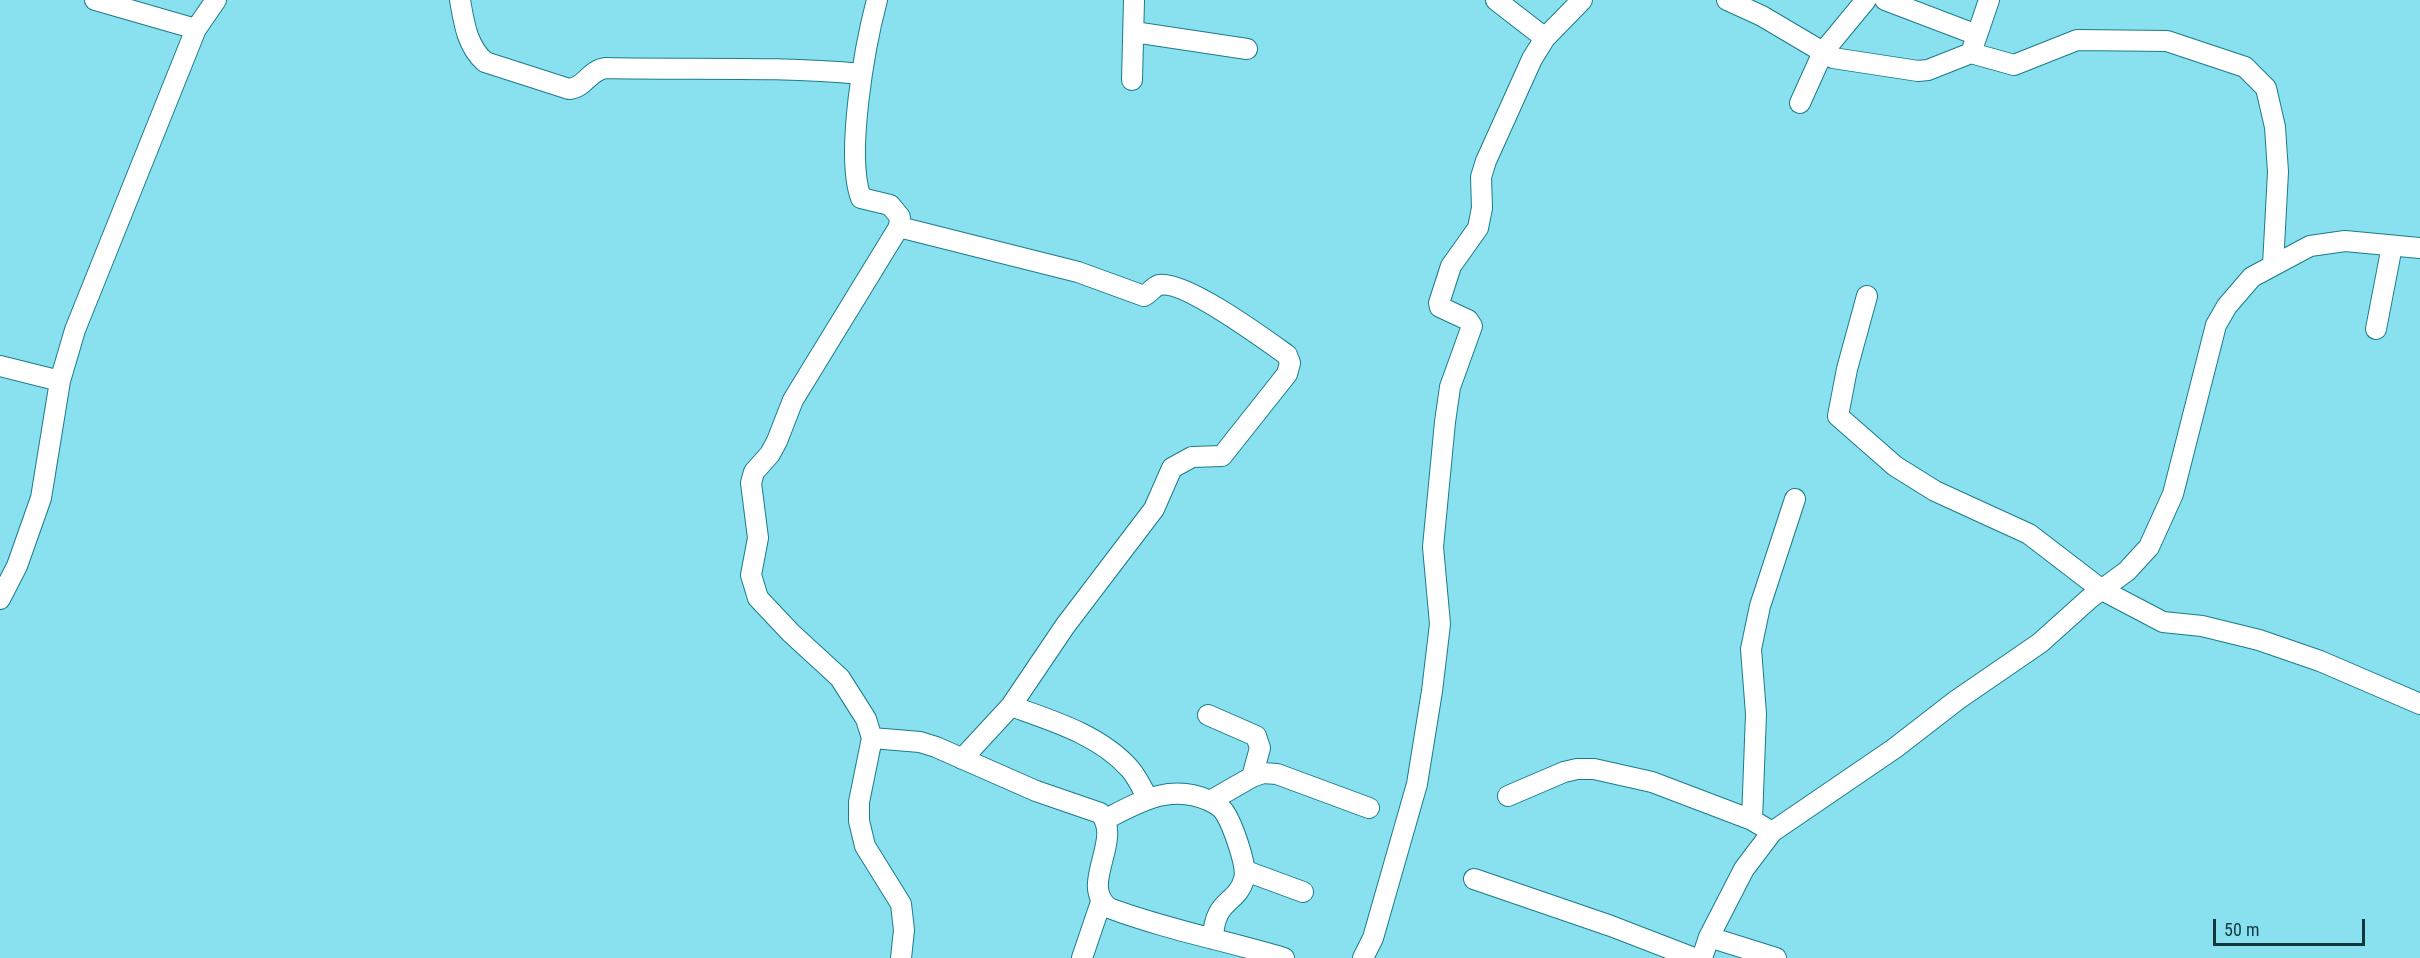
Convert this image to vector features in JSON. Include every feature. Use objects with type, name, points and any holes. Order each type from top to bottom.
[{"type":"street","points":[[94,0],[196,29]]},
{"type":"street","points":[[0,599],[17,566],[41,498],[60,381],[75,330],[196,29],[216,0]]},
{"type":"street","points":[[460,0],[469,41],[485,62],[568,89],[581,85],[596,70],[606,68],[699,70],[778,68],[861,74]]},
{"type":"street","points":[[877,0],[861,74],[857,128],[858,190],[861,198],[890,205],[898,212],[899,227],[793,400],[770,454],[754,472],[751,483],[758,538],[752,575],[758,598],[790,633],[840,678],[866,719],[872,738],[860,802],[859,821],[865,846],[901,904],[904,930],[901,958]]},
{"type":"street","points":[[1132,80],[1134,0]]},
{"type":"street","points":[[1496,0],[1545,38]]},
{"type":"street","points":[[1363,958],[1373,938],[1412,801],[1435,672],[1440,624],[1433,547],[1445,422],[1450,387],[1472,326],[1468,320],[1440,307],[1439,303],[1451,266],[1478,228],[1482,208],[1481,177],[1485,161],[1532,59],[1545,38],[1582,0]]},
{"type":"street","points":[[1727,0],[1772,21],[1833,58],[1924,71],[1974,44],[1989,0]]},
{"type":"street","points":[[1800,103],[1823,52],[1866,0]]},
{"type":"street","points":[[1885,0],[2014,65],[2078,40],[2167,40],[2246,67],[2266,88],[2275,127],[2278,172],[2273,265]]},
{"type":"street","points":[[1134,32],[1247,49]]},
{"type":"street","points":[[899,227],[1078,273],[1144,296],[1155,286],[1168,285],[1227,312],[1287,355],[1290,363],[1287,374],[1222,456],[1192,457],[1172,468],[1154,510],[1065,626],[1011,706],[962,759]]},
{"type":"street","points":[[1702,958],[1709,937],[1744,868],[1772,832],[1895,748],[1957,700],[2040,643],[2127,571],[2149,547],[2159,531],[2173,494],[2216,325],[2227,306],[2252,277],[2310,246],[2345,241],[2420,248]]},
{"type":"street","points":[[2376,329],[2392,246]]},
{"type":"street","points":[[1867,296],[1847,369],[1838,416],[1895,466],[1925,485],[2029,534],[2102,590],[2163,622],[2202,626],[2259,640],[2320,661],[2420,704]]},
{"type":"street","points":[[0,366],[60,381]]},
{"type":"street","points":[[1752,820],[1756,714],[1751,649],[1760,606],[1795,499]]},
{"type":"street","points":[[1011,706],[1058,723],[1104,746],[1131,770],[1147,797]]},
{"type":"street","points":[[1208,715],[1256,736],[1260,748],[1252,777]]},
{"type":"street","points":[[872,738],[920,742],[1036,791],[1100,813],[1106,819],[1108,828],[1097,889],[1101,902],[1082,958]]},
{"type":"street","points":[[1508,796],[1563,772],[1594,769],[1652,782],[1752,820],[1772,832]]},
{"type":"street","points":[[1210,801],[1263,773],[1277,774],[1369,808]]},
{"type":"street","points":[[1106,819],[1147,797],[1177,792],[1210,801],[1225,813],[1246,871],[1241,886],[1219,908],[1213,925],[1213,939]]},
{"type":"street","points":[[1246,871],[1302,892]]},
{"type":"street","points":[[1474,879],[1611,926],[1694,958]]},
{"type":"street","points":[[1101,902],[1135,918],[1180,932],[1284,958]]},
{"type":"street","points":[[1709,937],[1776,958]]}]
